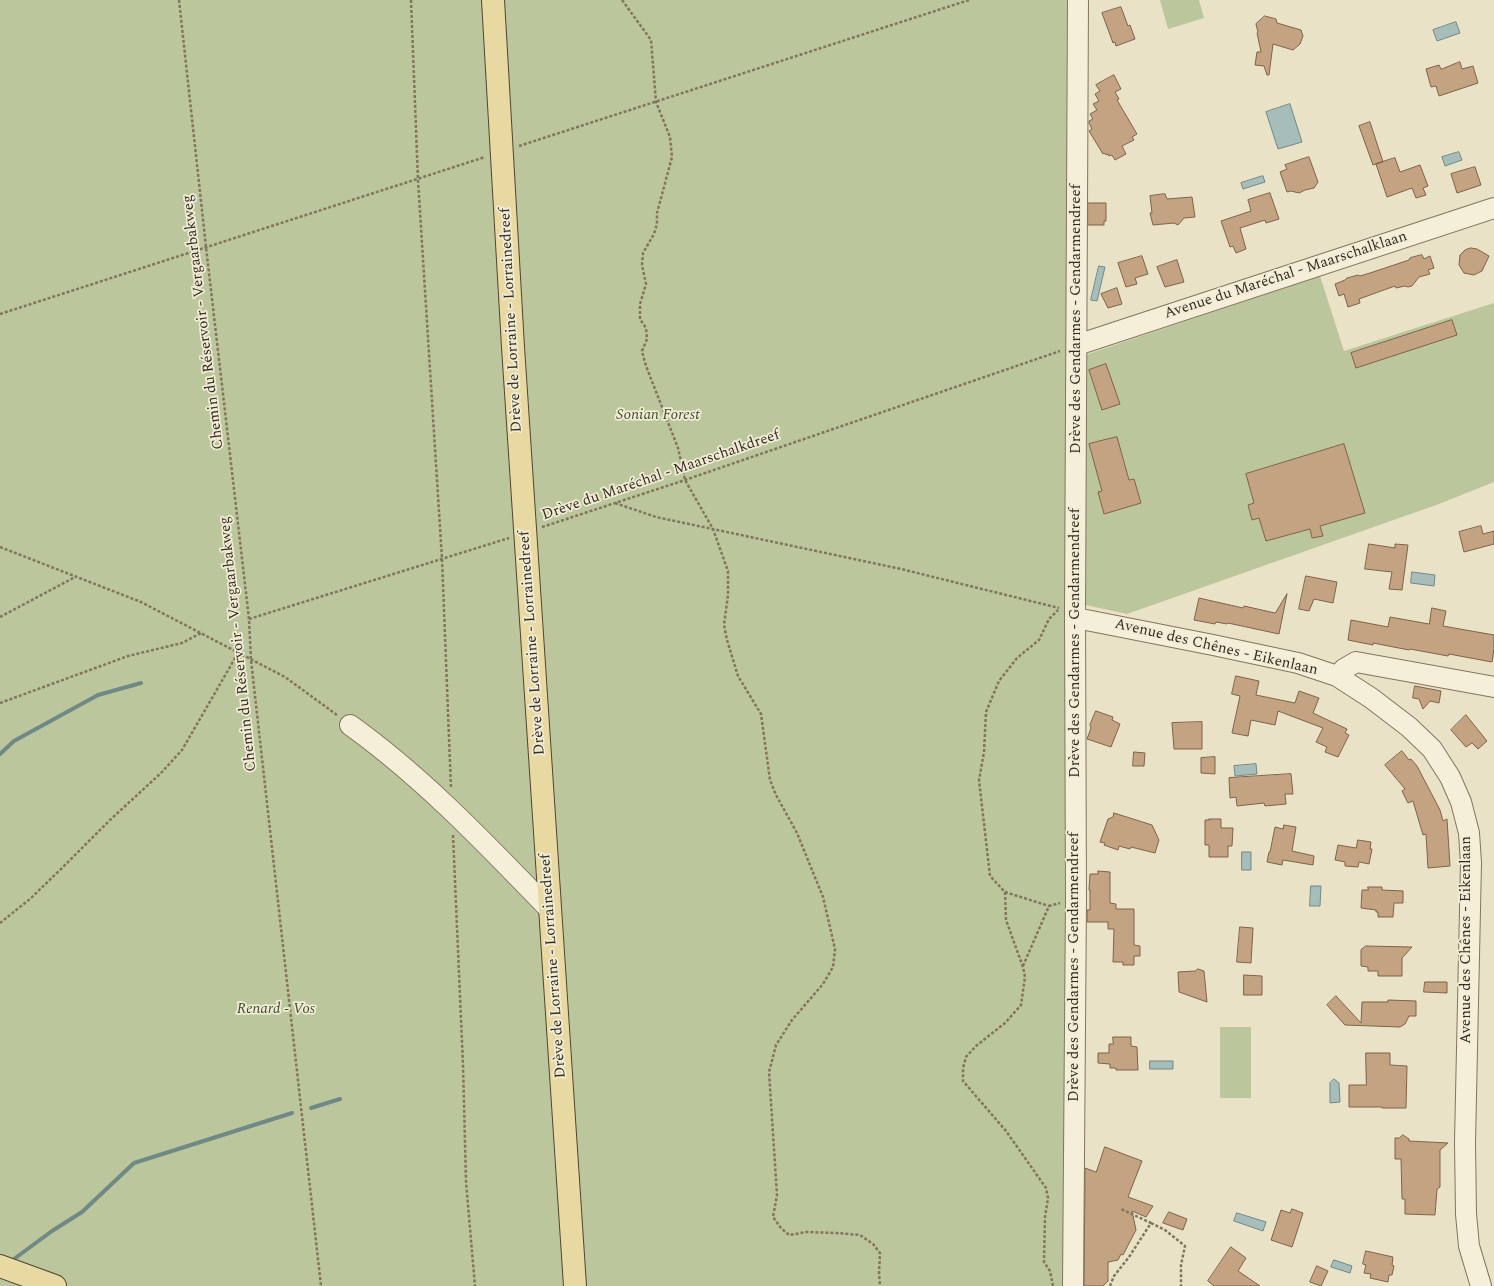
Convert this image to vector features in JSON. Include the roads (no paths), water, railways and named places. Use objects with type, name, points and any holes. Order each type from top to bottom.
[{"type":"main road","name":"Drève de Lorraine - Lorrainedreef","points":[[493,0],[513,347],[575,1286]]},
{"type":"main road","points":[[0,1266],[55,1286]]},
{"type":"street","name":"Drève des Gendarmes - Gendarmendreef","points":[[1073,1286],[1076,899],[1078,0]]},
{"type":"street","name":"Avenue du Maréchal - Maarschalklaan","points":[[1077,345],[1494,208]]},
{"type":"street","name":"Avenue des Chênes - Eikenlaan","points":[[1076,614],[1298,663],[1337,676],[1371,698],[1409,727],[1432,749],[1450,777],[1461,802],[1469,833],[1471,863],[1465,1142],[1466,1214],[1469,1246],[1481,1286]]},
{"type":"street","points":[[1337,676],[1344,669],[1356,662],[1494,687]]},
{"type":"street","points":[[350,725],[378,745],[452,811],[550,910]]},
{"type":"water","points":[[1456,22],[1460,33],[1437,41],[1433,30]]},
{"type":"water","points":[[1290,104],[1302,142],[1278,149],[1266,112]]},
{"type":"water","points":[[1459,152],[1462,160],[1445,166],[1442,157]]},
{"type":"water","points":[[1263,176],[1265,182],[1243,189],[1241,183]]},
{"type":"water","points":[[1099,266],[1105,267],[1097,301],[1091,300]]},
{"type":"water","points":[[1412,572],[1435,575],[1434,586],[1411,583]]},
{"type":"water","points":[[1256,764],[1257,774],[1235,776],[1234,766]]},
{"type":"water","points":[[1242,852],[1251,852],[1251,870],[1242,870]]},
{"type":"water","points":[[1311,886],[1321,886],[1320,906],[1310,906]]},
{"type":"water","points":[[1150,1061],[1173,1061],[1173,1069],[1150,1069]]},
{"type":"water","points":[[1334,1079],[1339,1083],[1340,1102],[1330,1103],[1330,1083]]},
{"type":"water","points":[[1237,1213],[1266,1222],[1263,1231],[1234,1221]]},
{"type":"water","points":[[1334,1260],[1352,1266],[1350,1273],[1331,1267]]},
{"type":"waterway","points":[[0,754],[14,741],[98,695],[141,683]]},
{"type":"waterway","points":[[311,1108],[340,1099]]},
{"type":"waterway","points":[[14,1259],[52,1231],[82,1212],[134,1163],[292,1113]]},
{"type":"park label","name":"Sonian Forest","points":[[658,416]]},
{"type":"park label","name":"Renard - Vos","points":[[276,1010]]}]
